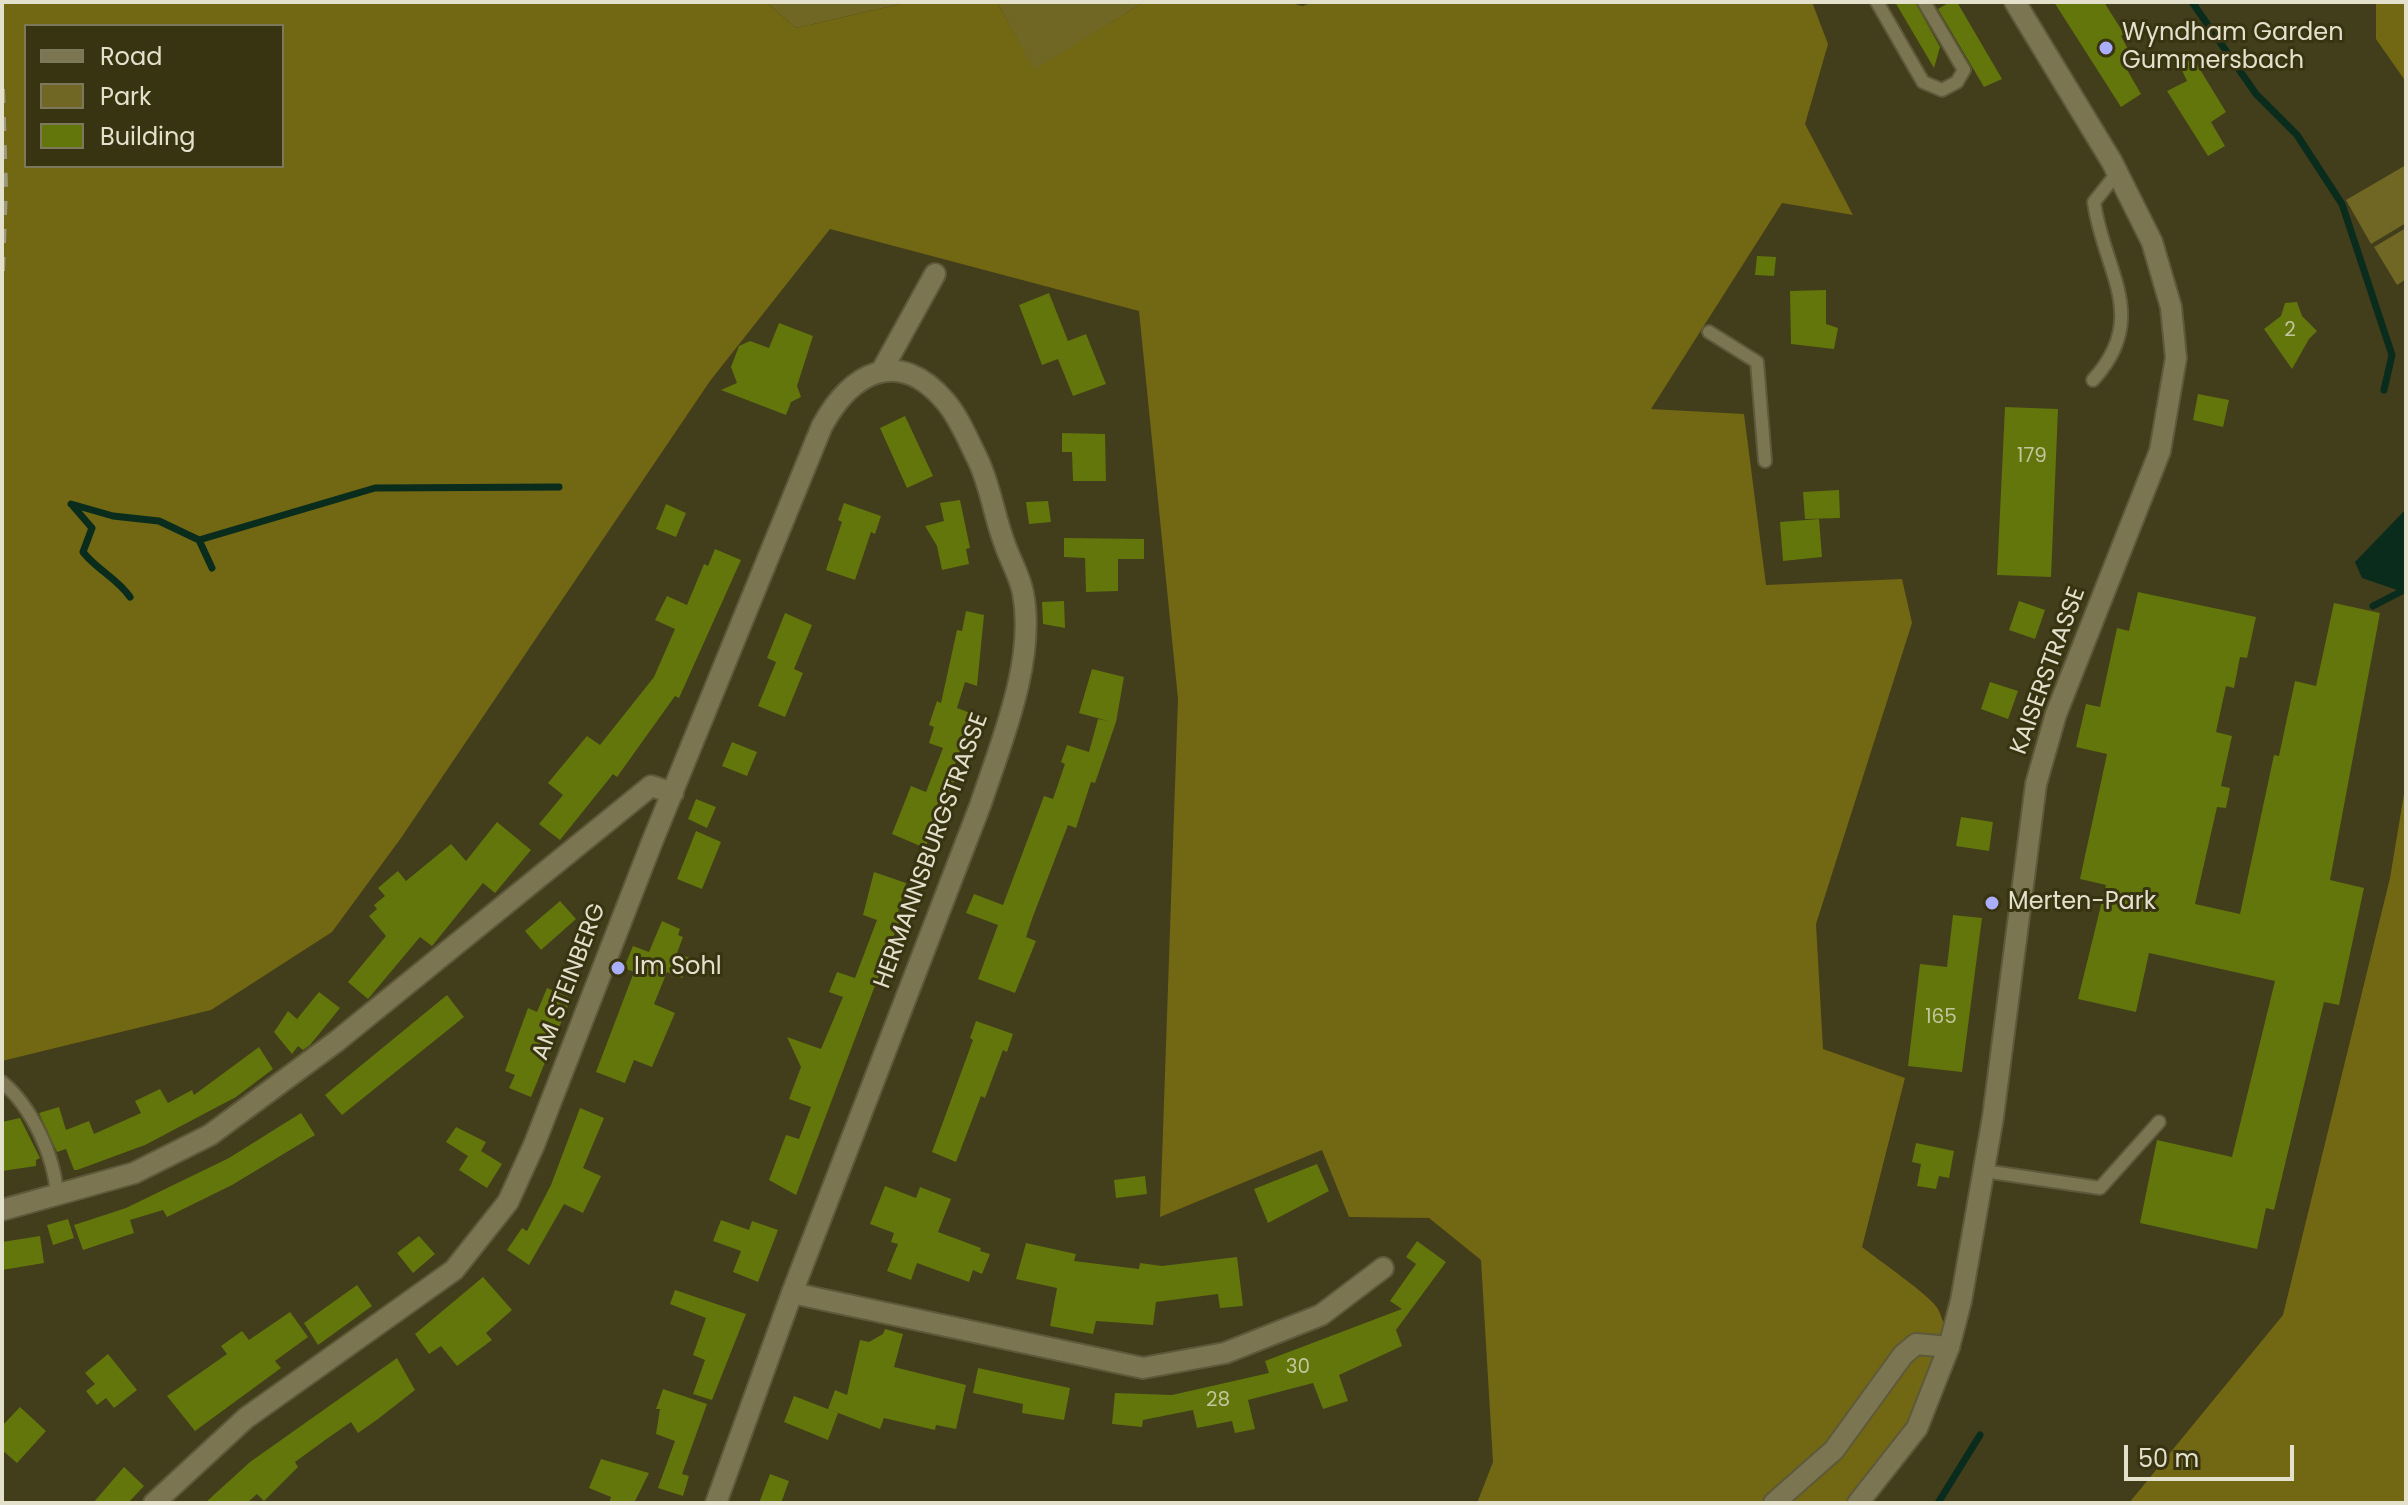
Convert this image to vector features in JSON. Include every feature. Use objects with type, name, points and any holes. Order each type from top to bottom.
[{"type":"street","name":"KAISERSTRASSE","points":[[1858,1503],[1917,1428],[1949,1347],[1971,1256],[2036,784],[2061,702],[2160,451],[2176,358],[2171,307],[2152,242],[2118,172],[2015,2]]},
{"type":"street","points":[[882,370],[935,274]]},
{"type":"street","name":"AM STEINBERG","points":[[154,1503],[246,1418],[454,1270],[508,1202],[534,1145],[822,426],[837,399],[855,382],[882,370]]},
{"type":"street","name":"HERMANNSBURGSTRASSE","points":[[716,1503],[792,1293],[980,806],[1007,727],[1023,657],[1023,593],[979,463],[946,402],[919,378],[882,370]]},
{"type":"street","points":[[2,1210],[134,1173],[210,1135],[349,1032],[651,786],[673,793]]},
{"type":"street","points":[[792,1293],[1143,1368],[1225,1353],[1321,1315],[1383,1268]]},
{"type":"street","points":[[1774,1503],[1834,1450],[1903,1355],[1916,1344],[1949,1347]]},
{"type":"lane","points":[[1877,2],[1923,82],[1942,90],[1957,82],[1964,70],[1924,2]]},
{"type":"lane","points":[[2093,380],[2110,362],[2125,310],[2115,268],[2097,227],[2094,202],[2118,172]]},
{"type":"lane","points":[[1709,332],[1757,362],[1765,461]]},
{"type":"lane","points":[[2,1082],[15,1093],[35,1122],[57,1196]]},
{"type":"lane","points":[[1984,1171],[2100,1188],[2159,1122]]},
{"type":"green space","points":[[766,2],[909,2],[796,28]]},
{"type":"green space","points":[[997,2],[1144,2],[1034,71]]},
{"type":"green space","points":[[2406,165],[2406,223],[2371,244],[2346,200]]},
{"type":"green space","points":[[2406,228],[2406,279],[2397,285],[2374,247]]},
{"type":"shaded area","points":[[2,2],[766,2],[796,28],[909,2],[997,2],[1034,70],[1144,2],[1288,2],[1302,6],[1315,2],[1812,2],[1828,44],[1805,124],[1853,215],[1782,203],[1651,409],[1744,414],[1766,585],[1902,579],[1912,623],[1816,924],[1823,1049],[1905,1078],[1862,1247],[1933,1303],[1938,1309],[1945,1333],[1944,1359],[1937,1386],[1924,1412],[1891,1462],[1858,1503],[1477,1503],[1493,1462],[1481,1260],[1429,1218],[1349,1217],[1322,1150],[1160,1217],[1178,699],[1139,311],[830,229],[710,381],[401,838],[332,932],[211,1010],[2,1061]]},
{"type":"shaded area","points":[[2376,2],[2406,2],[2406,82],[2376,39]]},
{"type":"shaded area","points":[[2406,509],[2406,593],[2362,578],[2355,562]]},
{"type":"shaded area","points":[[2406,782],[2406,1503],[2129,1503],[2283,1315],[2390,878]]},
{"type":"building","points":[[1895,2],[1915,2],[1940,47],[1934,68]]},
{"type":"building","points":[[1950,2],[1957,2],[2002,79],[1984,87],[1938,9]]},
{"type":"building","name":"Wyndham Garden Gummersbach","points":[[2054,2],[2104,2],[2124,34],[2121,36],[2131,55],[2122,61],[2141,94],[2121,107]]},
{"type":"building","points":[[2193,58],[2226,112],[2211,122],[2225,146],[2208,156],[2167,91],[2187,81],[2180,66]]},
{"type":"building","points":[[1757,256],[1776,257],[1774,276],[1755,275]]},
{"type":"building","points":[[1826,290],[1826,324],[1838,328],[1834,349],[1791,344],[1790,291]]},
{"type":"building","points":[[1049,293],[1068,341],[1086,334],[1106,384],[1073,396],[1058,359],[1042,365],[1019,305]]},
{"type":"building","points":[[2297,302],[2302,316],[2317,331],[2292,369],[2264,329],[2281,316],[2285,303]]},
{"type":"building","points":[[779,323],[813,336],[797,386],[801,397],[791,402],[786,415],[721,390],[737,383],[731,367],[739,346],[750,341],[769,348]]},
{"type":"building","points":[[2198,394],[2229,400],[2223,427],[2193,420]]},
{"type":"building","points":[[2005,407],[2058,409],[2051,577],[1997,575]]},
{"type":"building","points":[[905,416],[933,476],[907,488],[880,428]]},
{"type":"building","points":[[1062,433],[1105,434],[1106,481],[1073,481],[1072,452],[1062,452]]},
{"type":"building","points":[[1839,490],[1840,518],[1805,519],[1803,492]]},
{"type":"building","points":[[960,500],[970,548],[966,549],[969,564],[942,570],[937,546],[925,526],[944,521],[940,503]]},
{"type":"building","points":[[1048,501],[1051,522],[1029,524],[1026,502]]},
{"type":"building","points":[[844,503],[881,516],[875,534],[871,532],[855,580],[826,570],[842,522],[838,520]]},
{"type":"building","points":[[666,504],[686,513],[676,537],[656,529]]},
{"type":"building","points":[[1819,519],[1822,557],[1783,561],[1780,522]]},
{"type":"building","points":[[1064,538],[1144,539],[1144,559],[1118,559],[1118,591],[1086,592],[1085,558],[1064,557]]},
{"type":"building","points":[[715,549],[741,560],[679,698],[675,696],[617,777],[613,774],[560,840],[539,824],[563,795],[548,783],[587,736],[600,745],[654,677],[675,629],[655,620],[667,596],[687,605],[704,564],[708,566]]},
{"type":"building","points":[[2138,592],[2256,617],[2247,658],[2240,657],[2234,688],[2226,686],[2216,732],[2232,736],[2221,786],[2230,788],[2226,808],[2217,807],[2195,904],[2240,914],[2274,755],[2279,756],[2295,681],[2316,686],[2334,603],[2380,613],[2330,880],[2364,888],[2339,1005],[2324,1002],[2274,1210],[2266,1208],[2257,1249],[2140,1223],[2157,1140],[2232,1157],[2275,981],[2149,953],[2136,1012],[2078,999],[2106,885],[2080,879],[2107,754],[2076,747],[2086,704],[2100,707],[2117,628],[2129,631]]},
{"type":"building","points":[[1064,601],[1065,628],[1043,624],[1042,602]]},
{"type":"building","points":[[2019,601],[2045,610],[2035,639],[2009,630]]},
{"type":"building","points":[[966,611],[984,615],[977,686],[965,682],[957,708],[973,714],[952,773],[957,775],[925,848],[892,834],[911,786],[926,792],[943,748],[929,743],[934,727],[929,725],[937,701],[941,703],[957,630],[962,631]]},
{"type":"building","points":[[785,613],[812,625],[794,669],[803,673],[785,717],[758,706],[776,662],[767,658]]},
{"type":"building","points":[[1092,669],[1124,677],[1116,722],[1076,828],[1068,825],[1032,919],[1026,937],[1036,941],[1015,993],[978,979],[998,925],[966,913],[974,894],[1003,905],[1044,796],[1053,799],[1065,764],[1061,762],[1067,745],[1089,752],[1098,719],[1108,721],[1079,713]]},
{"type":"building","points":[[1990,682],[2018,691],[2008,719],[1981,709]]},
{"type":"building","points":[[732,742],[757,752],[747,776],[722,766]]},
{"type":"building","points":[[696,799],[716,807],[707,828],[688,819]]},
{"type":"building","points":[[1961,817],[1993,822],[1989,851],[1956,846]]},
{"type":"building","points":[[497,822],[531,850],[495,893],[483,883],[432,946],[420,937],[368,999],[348,982],[386,936],[369,916],[377,909],[374,905],[385,896],[378,888],[398,871],[406,881],[451,844],[466,861]]},
{"type":"building","points":[[696,831],[721,842],[702,889],[677,879]]},
{"type":"building","points":[[874,872],[906,883],[898,913],[902,914],[796,1195],[769,1180],[786,1135],[799,1139],[811,1107],[789,1099],[801,1067],[787,1037],[821,1049],[843,997],[829,992],[837,972],[855,978],[877,920],[863,915]]},
{"type":"building","points":[[560,901],[576,919],[541,950],[525,931]]},
{"type":"building","points":[[1953,915],[1982,918],[1962,1072],[1908,1066],[1920,964],[1947,967]]},
{"type":"building","points":[[662,921],[680,929],[678,935],[683,937],[677,953],[690,958],[682,978],[667,972],[654,1004],[675,1013],[652,1067],[634,1060],[625,1083],[596,1072],[634,972],[624,968],[633,946],[649,952]]},
{"type":"building","points":[[547,988],[571,998],[531,1097],[509,1088],[515,1075],[505,1071],[528,1008],[537,1012]]},
{"type":"building","points":[[319,992],[340,1008],[310,1045],[303,1050],[298,1046],[292,1054],[274,1032],[288,1011],[297,1019]]},
{"type":"building","points":[[447,995],[464,1017],[342,1115],[325,1095]]},
{"type":"building","points":[[976,1021],[1013,1034],[1007,1052],[1003,1050],[985,1098],[981,1096],[956,1162],[932,1152],[973,1040],[970,1038]]},
{"type":"building","points":[[259,1047],[273,1069],[236,1097],[145,1145],[77,1170],[74,1170],[66,1149],[57,1152],[39,1113],[59,1107],[66,1130],[89,1121],[94,1134],[141,1113],[135,1101],[160,1089],[168,1103],[192,1090],[194,1095]]},
{"type":"building","points":[[580,1108],[604,1118],[583,1168],[601,1176],[583,1213],[564,1204],[529,1265],[507,1250],[522,1228],[527,1231],[551,1185]]},
{"type":"building","points":[[301,1113],[315,1135],[232,1185],[167,1217],[163,1210],[130,1220],[134,1233],[83,1250],[74,1225],[126,1208],[229,1158]]},
{"type":"building","points":[[20,1118],[40,1158],[36,1160],[36,1166],[2,1171],[2,1122]]},
{"type":"building","points":[[456,1127],[486,1142],[481,1151],[502,1164],[487,1188],[459,1170],[468,1156],[446,1142]]},
{"type":"building","points":[[1916,1143],[1954,1151],[1949,1178],[1939,1176],[1936,1189],[1917,1186],[1921,1164],[1912,1162]]},
{"type":"building","points":[[1317,1164],[1329,1191],[1268,1223],[1254,1189]]},
{"type":"building","points":[[1145,1176],[1147,1194],[1116,1198],[1114,1180]]},
{"type":"building","points":[[885,1186],[916,1198],[920,1187],[951,1199],[938,1232],[990,1254],[982,1274],[973,1270],[969,1282],[917,1263],[911,1280],[887,1271],[898,1244],[891,1242],[894,1233],[870,1224]]},
{"type":"building","points":[[68,1219],[74,1238],[53,1245],[47,1225]]},
{"type":"building","points":[[721,1220],[749,1230],[752,1221],[778,1230],[758,1282],[733,1272],[741,1251],[713,1241]]},
{"type":"building","points":[[40,1236],[44,1263],[2,1270],[2,1242]]},
{"type":"building","points":[[419,1236],[435,1254],[413,1273],[397,1253]]},
{"type":"building","points":[[1417,1241],[1446,1262],[1396,1330],[1402,1346],[1339,1375],[1348,1401],[1323,1409],[1313,1383],[1248,1400],[1255,1429],[1235,1433],[1232,1421],[1197,1428],[1193,1410],[1143,1420],[1142,1427],[1112,1424],[1115,1393],[1172,1395],[1269,1373],[1265,1361],[1402,1309],[1390,1301],[1416,1264],[1406,1257]]},
{"type":"building","points":[[1026,1243],[1076,1254],[1074,1261],[1139,1269],[1140,1263],[1162,1266],[1237,1257],[1243,1306],[1220,1308],[1218,1294],[1156,1302],[1153,1325],[1096,1321],[1093,1334],[1050,1326],[1057,1288],[1016,1279]]},
{"type":"building","points":[[483,1277],[512,1310],[486,1333],[492,1340],[457,1366],[441,1346],[429,1354],[415,1334]]},
{"type":"building","points":[[357,1285],[372,1306],[318,1345],[304,1323]]},
{"type":"building","points":[[675,1290],[746,1314],[712,1400],[693,1394],[705,1360],[693,1355],[706,1318],[670,1304]]},
{"type":"building","points":[[290,1312],[308,1337],[275,1361],[281,1368],[195,1431],[167,1396],[227,1354],[221,1346],[242,1331],[249,1340]]},
{"type":"building","points":[[885,1329],[903,1334],[894,1367],[966,1385],[956,1429],[936,1425],[935,1430],[884,1418],[880,1429],[828,1409],[835,1390],[847,1395],[860,1340],[869,1342],[883,1334]]},
{"type":"building","points":[[108,1354],[137,1390],[114,1408],[106,1398],[97,1405],[86,1391],[95,1384],[85,1373]]},
{"type":"building","points":[[397,1358],[415,1390],[378,1419],[358,1433],[351,1422],[328,1438],[295,1462],[298,1467],[264,1501],[257,1494],[247,1503],[205,1503],[250,1462]]},
{"type":"building","points":[[978,1368],[1070,1388],[1064,1420],[1022,1413],[1023,1404],[973,1393]]},
{"type":"building","points":[[663,1389],[707,1404],[682,1474],[689,1476],[683,1496],[658,1488],[675,1441],[656,1434],[660,1409],[656,1409]]},
{"type":"building","points":[[794,1396],[838,1413],[828,1440],[784,1422]]},
{"type":"building","points":[[20,1407],[46,1431],[17,1463],[2,1450],[2,1426]]},
{"type":"building","points":[[601,1459],[649,1473],[634,1503],[609,1503],[611,1497],[589,1488]]},
{"type":"building","points":[[124,1467],[144,1486],[128,1503],[93,1503]]},
{"type":"building","points":[[770,1474],[789,1481],[781,1503],[759,1503]]},
{"type":"waterway","points":[[2192,2],[2256,94],[2297,135],[2342,204],[2392,355],[2384,390]]},
{"type":"waterway","points":[[71,504],[113,516],[159,521],[199,540],[375,488],[559,487]]},
{"type":"waterway","points":[[73,506],[92,528],[83,552],[130,597]]},
{"type":"waterway","points":[[199,540],[212,568]]},
{"type":"waterway","points":[[2373,606],[2406,589]]},
{"type":"waterway","points":[[1938,1503],[1980,1435]]},
{"type":"railway","points":[[2,89],[5,188],[2,271]]},
{"type":"place","name":"Wyndham Garden Gummersbach","points":[[2106,48]]},
{"type":"place","name":"Merten-Park","points":[[1992,903]]},
{"type":"place","name":"Im Sohl","points":[[618,968]]}]
